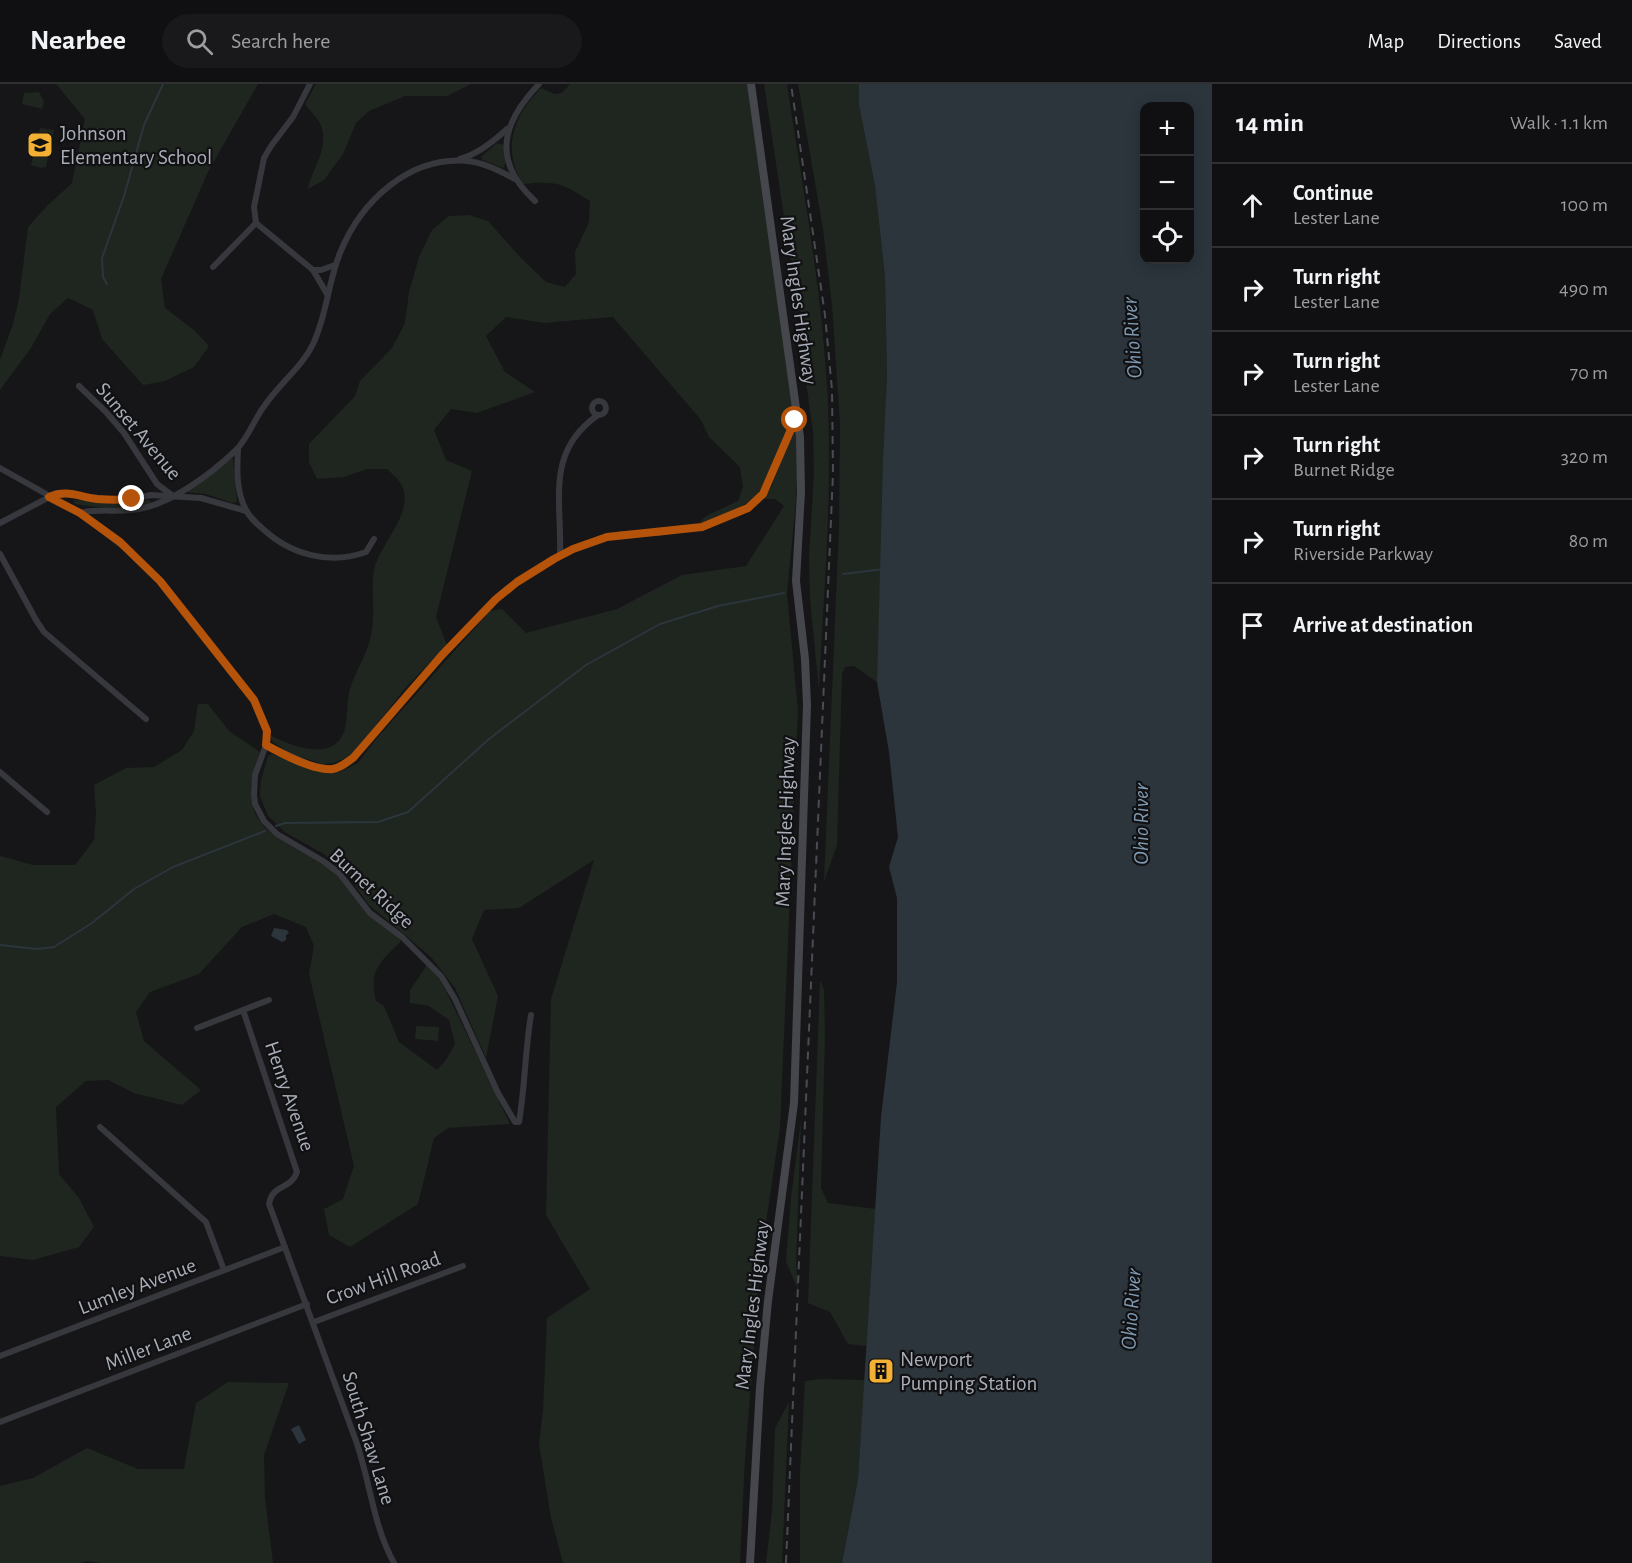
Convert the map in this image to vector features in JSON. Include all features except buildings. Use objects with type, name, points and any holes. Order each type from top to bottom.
[{"type":"street","points":[[310,84],[293,117],[264,158],[254,207],[256,223],[313,270],[327,294]]},
{"type":"street","points":[[534,201],[514,179],[506,136],[519,108],[538,84]]},
{"type":"street","name":"Mary Ingles Highway","points":[[750,1563],[760,1387],[768,1301],[795,1093],[807,705],[806,668],[796,581],[802,460],[798,416],[751,84]]},
{"type":"street","points":[[80,513],[92,510],[113,512],[140,509],[173,496],[209,473],[238,448],[265,404],[312,347],[323,318],[335,265],[352,227],[382,190],[418,169],[468,157],[508,128]]},
{"type":"street","points":[[454,161],[469,161],[485,165],[514,179]]},
{"type":"street","points":[[213,267],[256,223]]},
{"type":"street","points":[[313,270],[335,265]]},
{"type":"street","name":"Sunset Avenue","points":[[79,386],[119,427],[157,484],[173,496]]},
{"type":"street","points":[[560,555],[562,458],[571,440],[598,415]]},
{"type":"street","points":[[266,745],[312,765],[331,769],[346,763],[496,599],[517,582],[560,555],[607,537],[702,527],[744,510],[763,494],[798,416]]},
{"type":"street","points":[[238,448],[237,483],[246,511],[277,541],[316,557],[342,559],[366,552],[374,539]]},
{"type":"street","name":"Burnet Ridge","points":[[0,468],[80,513],[120,542],[160,581],[254,700],[267,731],[266,745],[255,776],[254,794],[255,804],[264,821],[277,834],[339,873],[370,913],[402,938],[441,976],[455,999],[498,1093],[514,1122],[519,1122],[523,1099],[526,1044],[531,1015]]},
{"type":"street","points":[[0,523],[57,493],[115,500],[151,495],[210,499],[246,511]]},
{"type":"street","points":[[0,554],[44,632],[146,719]]},
{"type":"street","points":[[0,772],[47,812]]},
{"type":"street","points":[[197,1028],[269,1000]]},
{"type":"street","name":"Henry Avenue","points":[[243,1010],[296,1166],[297,1173],[292,1182],[275,1190],[270,1197],[269,1204],[285,1247]]},
{"type":"street","points":[[100,1127],[206,1222],[224,1270]]},
{"type":"street","name":"Lumley Avenue","points":[[0,1356],[285,1247]]},
{"type":"street","name":"South Shaw Lane","points":[[285,1247],[362,1457],[375,1516],[394,1563]]},
{"type":"street","name":"Crow Hill Road","points":[[314,1322],[463,1266]]},
{"type":"street","name":"Miller Lane","points":[[0,1421],[307,1304]]},
{"type":"shaded area","points":[[56,84],[258,84],[208,172],[161,279],[165,308],[194,330],[209,346],[194,367],[165,381],[143,385],[102,339],[93,310],[68,298],[50,314],[31,348],[0,390],[0,360],[19,299],[28,227],[72,183],[85,119]]},
{"type":"shaded area","points":[[316,84],[471,84],[447,96],[405,96],[369,111],[356,123],[343,154],[324,180],[308,189],[323,144],[321,125],[305,104]]},
{"type":"shaded area","points":[[570,84],[747,84],[794,412],[762,488],[757,494],[724,516],[698,523],[708,515],[738,501],[743,487],[740,467],[709,437],[701,420],[613,317],[544,323],[506,317],[486,336],[505,372],[535,392],[477,413],[451,409],[434,430],[446,460],[472,471],[436,617],[447,645],[407,686],[360,746],[348,757],[334,763],[322,764],[289,753],[272,741],[270,735],[297,746],[317,749],[334,745],[344,733],[350,689],[371,637],[374,570],[400,517],[405,496],[401,483],[387,469],[367,469],[344,477],[317,479],[309,462],[309,444],[355,396],[360,381],[392,348],[405,323],[409,292],[419,257],[432,230],[449,216],[469,215],[488,221],[546,282],[565,287],[576,274],[575,252],[589,222],[590,201],[572,190],[552,183],[523,184],[516,171],[512,145],[518,121],[524,109],[541,88],[555,94],[562,93]]},
{"type":"shaded area","points":[[764,84],[787,84],[810,234],[824,348],[829,461],[819,690],[810,600],[813,432],[806,382],[803,324],[787,237]]},
{"type":"shaded area","points":[[798,84],[859,84],[859,105],[875,186],[885,277],[887,377],[877,682],[854,666],[845,667],[842,674],[837,845],[824,882],[839,526],[840,424],[832,305],[823,229]]},
{"type":"shaded area","points":[[39,92],[44,101],[42,109],[22,104],[24,93]]},
{"type":"shaded area","points":[[40,128],[54,130],[46,167],[41,168],[31,165]]},
{"type":"shaded area","points":[[497,143],[504,145],[506,163],[503,168],[481,157]]},
{"type":"shaded area","points":[[796,421],[798,460],[796,501],[787,594],[798,711],[780,1128],[761,1257],[745,1459],[740,1563],[563,1563],[551,1518],[539,1444],[543,1411],[547,1318],[590,1289],[546,1215],[551,999],[594,860],[519,908],[484,910],[472,939],[498,996],[486,1058],[455,988],[431,957],[368,904],[350,878],[324,854],[286,833],[268,816],[260,796],[261,780],[268,756],[272,754],[323,772],[340,772],[358,763],[377,738],[490,611],[502,609],[526,633],[617,609],[682,575],[746,566],[784,506],[775,499],[764,499],[772,486]]},
{"type":"shaded area","points":[[233,459],[237,502],[232,503],[206,494],[186,492]]},
{"type":"shaded area","points":[[74,500],[119,504],[151,501],[149,504],[131,506],[94,507],[75,504]]},
{"type":"shaded area","points":[[198,704],[208,704],[229,731],[260,752],[252,779],[252,800],[256,816],[266,828],[333,871],[401,941],[382,961],[375,974],[374,982],[376,1001],[384,1006],[399,1042],[437,1070],[455,1044],[449,1020],[429,1006],[410,1003],[410,990],[427,965],[436,974],[447,993],[510,1124],[448,1128],[434,1138],[418,1204],[350,1247],[329,1235],[324,1209],[343,1199],[354,1166],[309,974],[314,946],[306,927],[274,914],[242,927],[199,974],[150,992],[136,1012],[144,1041],[201,1090],[182,1105],[134,1093],[108,1080],[86,1081],[56,1107],[59,1174],[79,1198],[94,1227],[79,1247],[33,1260],[0,1256],[0,856],[33,865],[75,865],[94,840],[96,814],[94,785],[126,768],[154,767],[182,750],[194,731]]},
{"type":"shaded area","points":[[820,980],[824,990],[825,1035],[821,1188],[828,1203],[876,1209],[867,1346],[848,1344],[830,1312],[808,1303]]},
{"type":"shaded area","points":[[416,1026],[439,1027],[438,1041],[415,1039]]},
{"type":"shaded area","points":[[801,1120],[796,1262],[798,1290],[786,1261]]},
{"type":"shaded area","points":[[865,1380],[858,1479],[842,1563],[800,1563],[800,1472],[805,1381]]},
{"type":"shaded area","points":[[228,1382],[289,1383],[264,1455],[265,1498],[273,1563],[101,1563],[87,1561],[80,1563],[0,1563],[0,1486],[33,1478],[87,1448],[138,1469],[184,1469],[196,1403]]},
{"type":"shaded area","points":[[789,1402],[782,1563],[766,1563],[772,1511],[775,1428]]},
{"type":"water","name":"Ohio River","points":[[859,84],[1212,84],[1212,1563],[842,1563],[858,1479],[881,1117],[897,982],[897,898],[889,867],[898,837],[889,752],[877,682],[887,377],[885,277],[875,186],[859,105]]},
{"type":"water","points":[[274,928],[287,930],[289,933],[286,935],[286,940],[282,942],[271,936]]},
{"type":"water","points":[[299,1425],[306,1440],[299,1444],[291,1429]]},
{"type":"waterway","points":[[107,284],[103,277],[102,258],[124,196],[144,125],[163,84]]},
{"type":"waterway","points":[[843,574],[885,569]]},
{"type":"waterway","points":[[276,826],[285,823],[378,822],[408,812],[489,739],[586,665],[660,624],[718,606],[784,593]]},
{"type":"waterway","points":[[0,945],[37,949],[54,947],[92,923],[134,889],[173,867],[265,831]]},
{"type":"railway","points":[[786,1563],[833,473],[832,390],[825,315],[791,84]]},
{"type":"place","name":"Johnson Elementary School","points":[[40,145]]},
{"type":"place","name":"Newport Pumping Station","points":[[881,1371]]},
{"type":"route","points":[[132,499],[95,499],[65,493],[57,493],[49,497],[80,513],[120,542],[160,581],[254,700],[267,731],[266,745],[312,765],[331,769],[340,767],[353,758],[442,655],[501,594],[517,582],[573,549],[599,539],[624,534],[647,534],[702,527],[748,508],[763,494],[795,420]]}]
